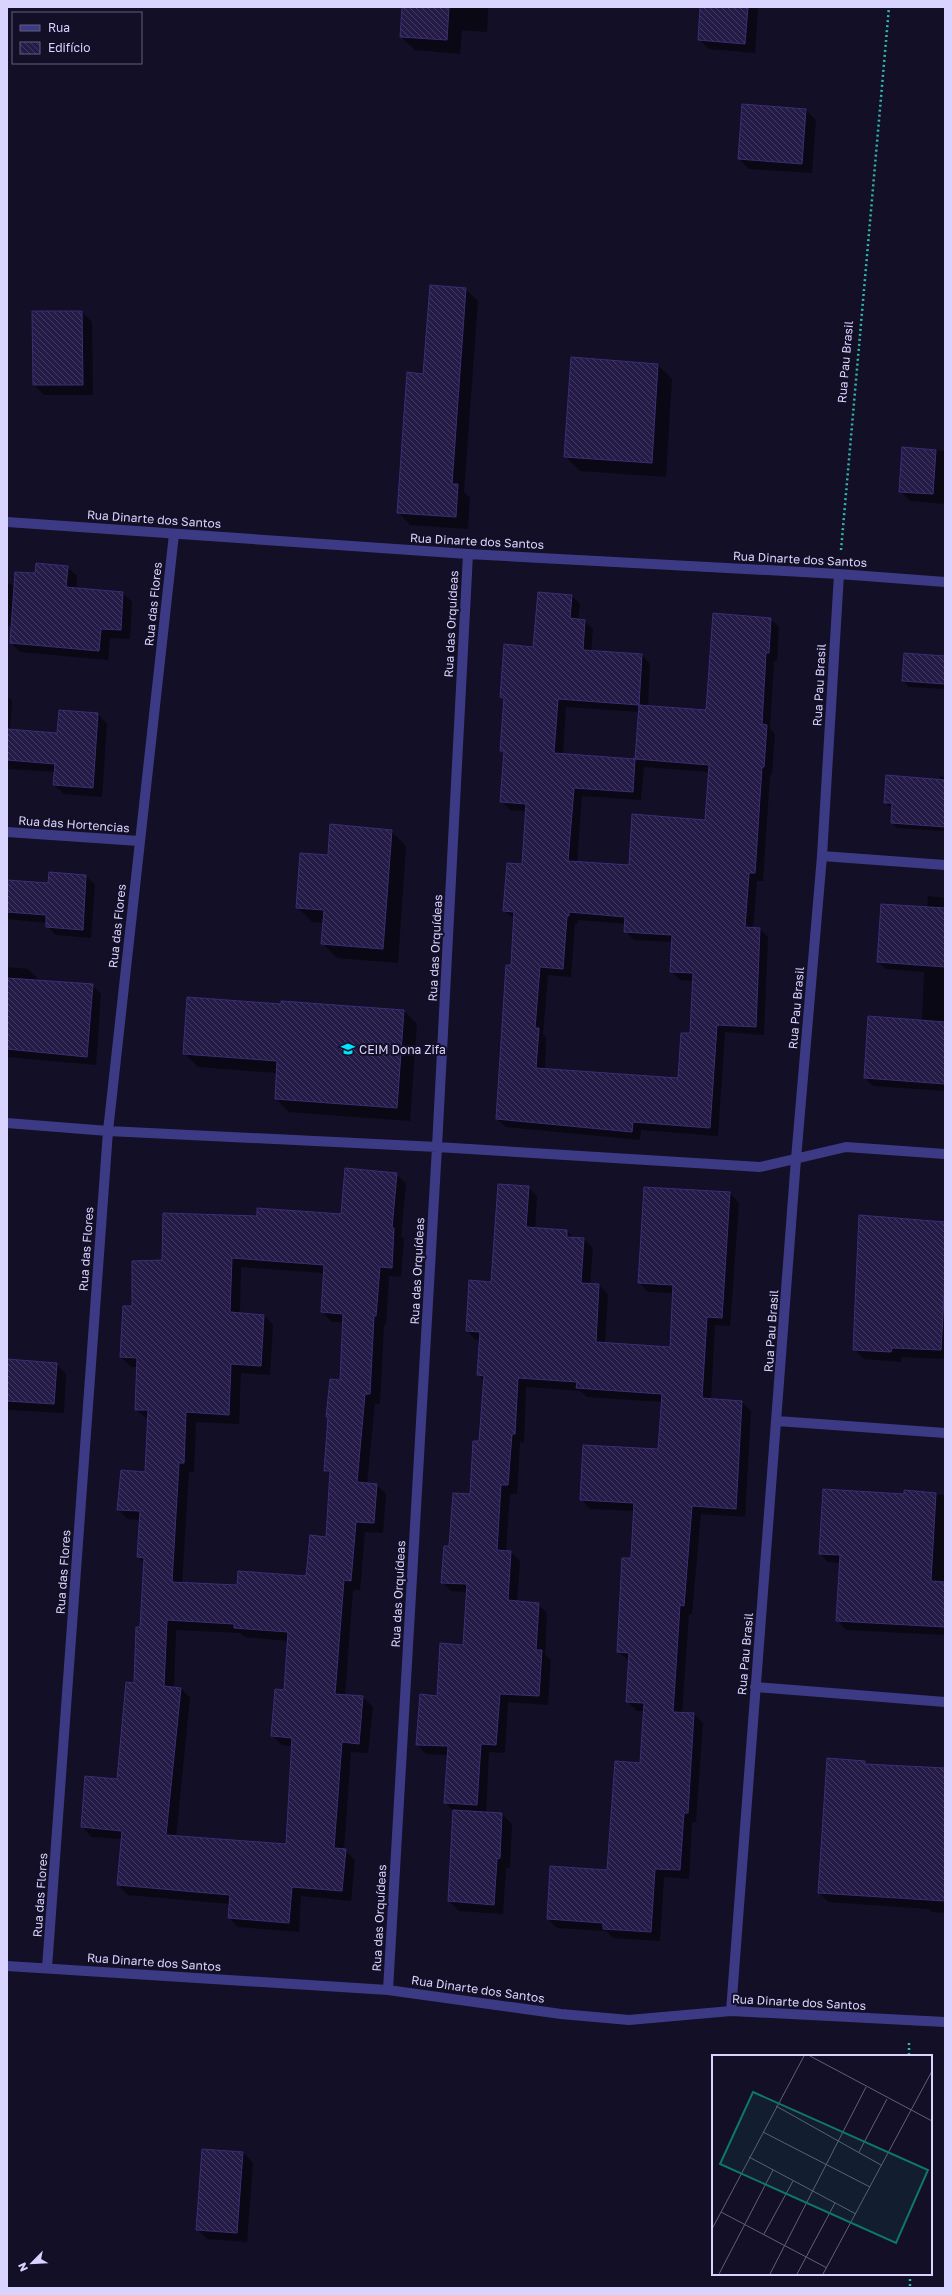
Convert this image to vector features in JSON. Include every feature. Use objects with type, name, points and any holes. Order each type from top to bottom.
[{"type":"street","name":"Rua Dinarte dos Santos","points":[[7,522],[468,554],[839,574],[945,582]]},
{"type":"street","name":"Rua das Flores","points":[[47,1968],[108,1131],[174,534]]},
{"type":"street","name":"Rua das Orquídeas","points":[[388,1990],[437,1147],[468,554]]},
{"type":"street","name":"Rua Pau Brasil","points":[[731,2011],[796,1159],[822,856],[839,574]]},
{"type":"street","name":"Rua das Hortencias","points":[[7,832],[139,841]]},
{"type":"street","points":[[822,856],[945,865]]},
{"type":"street","points":[[7,1123],[108,1131],[437,1147],[760,1167],[846,1148],[945,1154]]},
{"type":"street","points":[[777,1421],[945,1433]]},
{"type":"street","points":[[755,1687],[945,1702]]},
{"type":"street","name":"Rua Dinarte dos Santos","points":[[7,1966],[388,1990],[561,2014],[629,2020],[731,2011],[945,2022]]},
{"type":"path","name":"Rua Pau Brasil","points":[[839,574],[889,7]]},
{"type":"path","points":[[910,2275],[910,2288]]},
{"type":"building","points":[[402,7],[449,7],[447,40],[400,37]]},
{"type":"building","points":[[700,7],[748,7],[745,44],[698,40]]},
{"type":"building","points":[[742,104],[806,109],[802,164],[738,159]]},
{"type":"building","points":[[430,285],[466,288],[452,484],[458,484],[456,517],[397,513],[407,372],[423,374]]},
{"type":"building","points":[[32,311],[82,311],[83,385],[33,385]]},
{"type":"building","points":[[571,357],[658,364],[652,463],[564,457]]},
{"type":"building","points":[[902,447],[936,450],[933,494],[899,492]]},
{"type":"building","points":[[36,563],[68,566],[66,587],[123,592],[121,630],[101,629],[99,651],[10,643],[15,572],[35,573]]},
{"type":"building","points":[[538,592],[572,595],[570,618],[585,620],[583,650],[642,654],[639,705],[706,710],[713,613],[771,618],[769,653],[766,653],[762,724],[767,725],[764,767],[762,767],[755,873],[749,873],[745,927],[760,928],[756,1027],[717,1025],[710,1128],[633,1122],[632,1132],[496,1119],[506,965],[511,965],[514,912],[503,911],[507,863],[522,864],[526,804],[500,802],[504,751],[500,751],[504,698],[500,697],[504,644],[533,647]],"holes":[[[558,699],[639,705],[635,759],[554,753]],[[635,759],[709,765],[705,820],[632,814],[629,865],[568,861],[574,788],[633,792]],[[569,912],[625,917],[624,932],[672,935],[670,972],[693,973],[690,1033],[681,1033],[678,1078],[536,1068],[539,1028],[535,1028],[540,967],[563,969],[567,916],[569,916]]]},
{"type":"building","points":[[904,653],[945,656],[945,684],[902,681]]},
{"type":"building","points":[[59,710],[98,713],[93,788],[53,785],[55,764],[7,760],[7,729],[57,733]]},
{"type":"building","points":[[886,775],[945,780],[945,827],[891,823],[892,803],[884,803]]},
{"type":"building","points":[[330,824],[392,830],[383,949],[321,944],[324,910],[296,908],[300,853],[328,855]]},
{"type":"building","points":[[49,872],[86,875],[83,930],[46,927],[46,915],[7,912],[7,880],[48,883]]},
{"type":"building","points":[[881,904],[945,908],[945,967],[877,962]]},
{"type":"building","points":[[7,978],[93,984],[87,1057],[7,1049]]},
{"type":"building","points":[[187,997],[281,1004],[281,1001],[404,1010],[397,1108],[275,1099],[277,1061],[183,1054]]},
{"type":"building","points":[[868,1016],[945,1022],[945,1084],[864,1078]]},
{"type":"building","points":[[345,1168],[397,1173],[392,1228],[394,1228],[392,1268],[380,1267],[376,1316],[374,1316],[370,1394],[365,1394],[357,1482],[377,1484],[374,1523],[356,1522],[351,1581],[344,1580],[335,1694],[363,1696],[359,1744],[342,1742],[334,1848],[346,1849],[342,1891],[292,1887],[289,1923],[228,1918],[230,1895],[117,1885],[122,1831],[81,1827],[85,1776],[117,1779],[126,1682],[134,1683],[136,1627],[140,1627],[144,1558],[137,1557],[140,1511],[117,1510],[121,1470],[145,1472],[148,1410],[135,1410],[137,1358],[120,1357],[123,1306],[132,1306],[132,1261],[162,1260],[163,1213],[257,1216],[257,1208],[341,1214]],"holes":[[[232,1258],[324,1265],[321,1312],[343,1314],[340,1380],[330,1379],[326,1417],[328,1417],[324,1471],[330,1471],[326,1537],[310,1535],[306,1576],[238,1571],[237,1585],[172,1582],[179,1463],[184,1463],[186,1412],[229,1415],[231,1364],[261,1366],[264,1315],[230,1312]],[[167,1620],[234,1624],[234,1628],[288,1632],[284,1690],[275,1689],[271,1736],[292,1738],[286,1844],[166,1835],[181,1688],[164,1686]]]},
{"type":"building","points":[[498,1184],[529,1186],[526,1227],[567,1230],[567,1237],[584,1238],[581,1283],[599,1284],[596,1342],[670,1347],[673,1285],[638,1283],[644,1187],[730,1192],[722,1318],[707,1317],[702,1398],[742,1401],[736,1509],[692,1506],[684,1606],[680,1605],[673,1712],[694,1713],[688,1813],[684,1813],[680,1870],[655,1869],[651,1932],[603,1929],[603,1923],[547,1919],[550,1866],[607,1870],[615,1761],[640,1763],[644,1703],[626,1702],[629,1653],[617,1652],[622,1558],[631,1558],[634,1503],[580,1500],[583,1445],[658,1449],[662,1394],[576,1388],[577,1382],[518,1378],[515,1434],[512,1434],[508,1485],[501,1485],[497,1550],[511,1551],[508,1600],[539,1603],[536,1650],[542,1650],[539,1696],[500,1694],[496,1745],[481,1744],[477,1805],[444,1803],[448,1746],[416,1745],[420,1694],[437,1696],[440,1643],[463,1645],[467,1584],[441,1583],[444,1546],[449,1546],[453,1493],[470,1494],[473,1441],[479,1441],[484,1376],[477,1375],[480,1332],[466,1331],[469,1280],[491,1282]]},
{"type":"building","points":[[859,1215],[945,1222],[945,1278],[941,1350],[892,1348],[891,1352],[853,1350]]},
{"type":"building","points":[[7,1359],[57,1363],[54,1404],[7,1401]]},
{"type":"building","points":[[823,1489],[904,1494],[904,1490],[936,1493],[931,1581],[945,1582],[945,1627],[836,1621],[840,1555],[819,1554]]},
{"type":"building","points":[[827,1758],[865,1761],[865,1764],[945,1768],[945,1901],[818,1893]]},
{"type":"building","points":[[453,1810],[502,1813],[500,1858],[497,1859],[494,1905],[448,1901]]},
{"type":"building","points":[[202,2149],[243,2152],[237,2233],[196,2230]]},
{"type":"place","name":"CEIM Dona Zifa","points":[[348,1049]]}]
